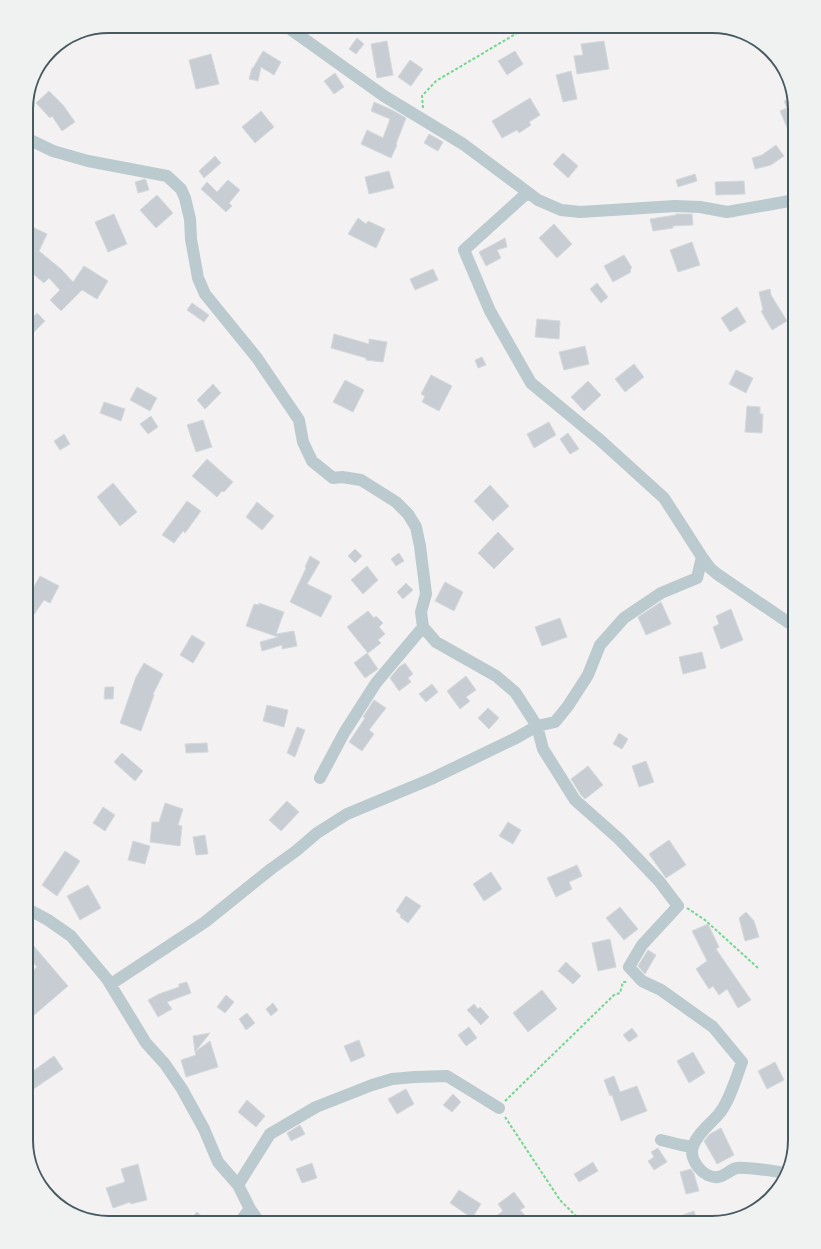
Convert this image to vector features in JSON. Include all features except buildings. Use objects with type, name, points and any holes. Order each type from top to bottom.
[{"type":"street","points":[[296,33],[384,96],[463,144],[527,193],[538,200],[561,210],[580,212],[675,206],[700,207],[727,212],[788,201]]},
{"type":"street","points":[[33,141],[53,151],[88,161],[167,176],[181,189],[185,198],[190,220],[191,239],[198,278],[205,294],[257,358],[299,420],[303,442],[312,461],[333,478],[342,477],[361,480],[396,502],[408,514],[416,527],[426,594],[421,612],[423,627],[436,642],[496,676],[515,692],[537,726],[543,748],[575,800],[619,839],[659,881],[678,906],[642,945],[629,967],[642,980],[661,990],[713,1027],[742,1062],[732,1090],[718,1115],[705,1127],[693,1147],[692,1153],[695,1164],[708,1176],[719,1178],[736,1168],[780,1173]]},
{"type":"street","points":[[527,193],[464,250],[490,311],[517,356],[531,384],[600,440],[664,498],[710,568],[788,622]]},
{"type":"street","points":[[111,984],[205,922],[317,833],[346,814],[431,779],[516,738],[537,726],[555,722],[568,706],[588,675],[600,645],[624,618],[661,594],[697,578],[702,557]]},
{"type":"street","points":[[320,778],[344,733],[376,683],[423,627]]},
{"type":"street","points":[[33,912],[71,936],[111,984],[146,1043],[165,1064],[182,1089],[204,1129],[218,1162],[238,1185],[255,1216]]},
{"type":"street","points":[[238,1185],[270,1134],[316,1107],[372,1085],[392,1079],[447,1076],[499,1108]]},
{"type":"street","points":[[661,1140],[693,1147]]},
{"type":"street","points":[[244,1216],[250,1209]]},
{"type":"path","points":[[424,121],[422,96],[436,81],[517,33]]},
{"type":"path","points":[[678,906],[688,909],[705,920],[758,968]]},
{"type":"path","points":[[576,1216],[560,1200],[499,1108],[614,995],[620,993],[623,982],[642,980]]}]
